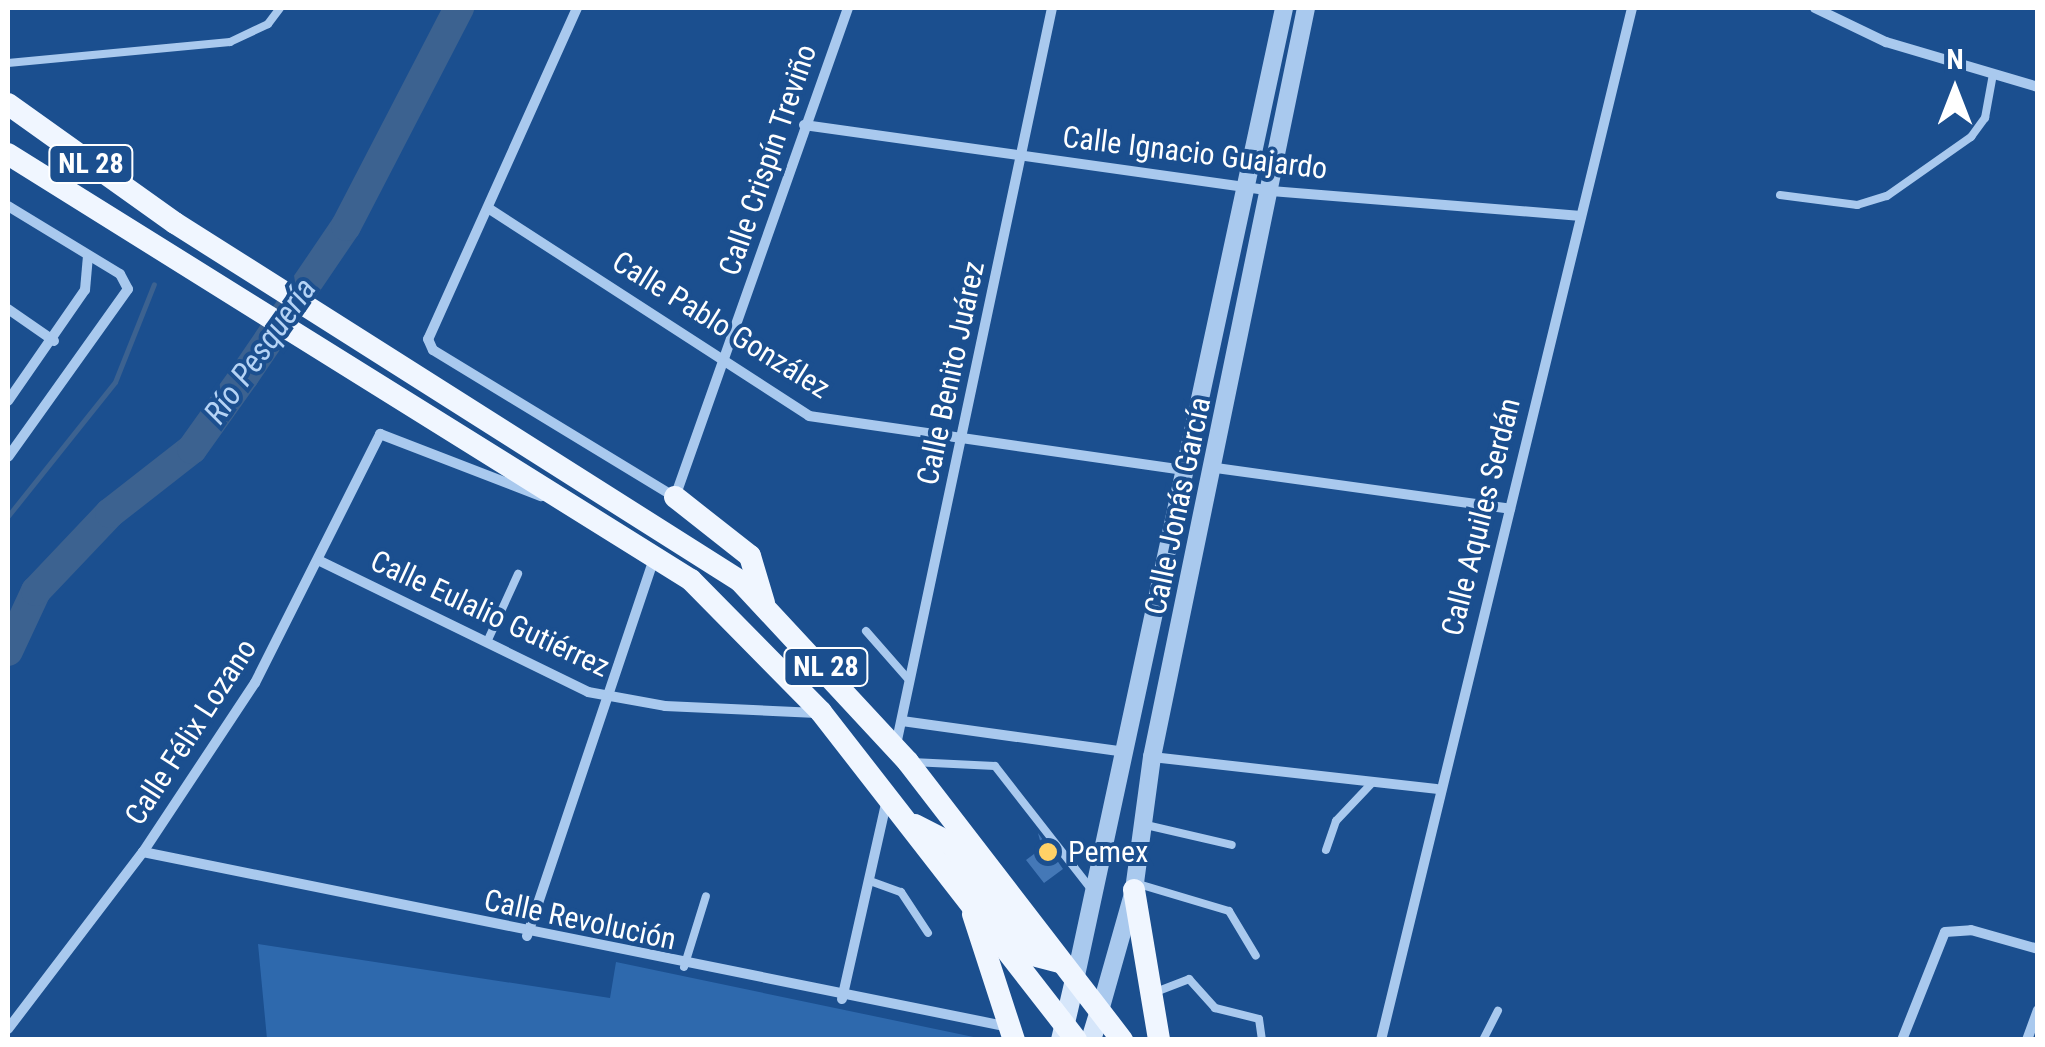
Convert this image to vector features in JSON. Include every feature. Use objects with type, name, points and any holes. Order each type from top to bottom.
[{"type":"main road","name":"NL 28","points":[[8,104],[174,223],[711,558],[764,603],[899,743],[1099,1014]]},
{"type":"main road","name":"NL 28","points":[[8,154],[656,552],[723,608],[821,712],[967,897],[1068,1034]]},
{"type":"main road","points":[[675,497],[750,556],[764,603]]},
{"type":"main road","points":[[821,712],[855,715],[899,743]]},
{"type":"main road","points":[[911,824],[950,843],[1033,955],[1068,971],[1068,1034]]},
{"type":"main road","points":[[1134,886],[1159,1040]]},
{"type":"main road","points":[[967,897],[1012,1034]]},
{"type":"main road","points":[[1092,1040],[1099,1014]]},
{"type":"main road","points":[[1099,1014],[1122,1040]]},
{"type":"street","points":[[577,8],[430,327],[434,350],[675,497]]},
{"type":"street","name":"Calle Crispín Treviño","points":[[675,497],[728,358],[804,126],[848,8]]},
{"type":"street","name":"Calle Benito Juárez","points":[[899,743],[1052,8]]},
{"type":"street","name":"Calle Jonás García","points":[[1068,971],[1093,891],[1125,752],[1182,470],[1284,8]]},
{"type":"street","name":"Calle Jonás García","points":[[1099,1014],[1134,886],[1152,757],[1216,468],[1306,8]]},
{"type":"street","name":"Calle Aquiles Serdán","points":[[1381,1040],[1436,789],[1510,509],[1632,8]]},
{"type":"street","points":[[1815,8],[1886,42],[2038,87]]},
{"type":"street","name":"Calle Ignacio Guajardo","points":[[804,126],[1271,191],[1581,216]]},
{"type":"street","points":[[8,206],[120,274],[128,289],[124,306],[8,457]]},
{"type":"street","name":"Calle Pablo González","points":[[488,208],[728,358],[809,416],[963,443],[1182,470]]},
{"type":"street","points":[[8,402],[54,342],[86,290],[88,256]]},
{"type":"street","points":[[8,309],[54,342]]},
{"type":"street","name":"Calle Félix Lozano","points":[[8,1029],[143,852],[275,652],[377,439],[391,432],[519,490],[586,507]]},
{"type":"street","points":[[1216,468],[1510,509]]},
{"type":"street","points":[[527,936],[604,696],[656,552]]},
{"type":"street","name":"Calle Eulalio Gutiérrez","points":[[320,561],[604,696],[821,712]]},
{"type":"street","points":[[899,743],[1125,752]]},
{"type":"street","points":[[1152,757],[1436,789]]},
{"type":"street","points":[[842,999],[888,796]]},
{"type":"street","name":"Calle Revolución","points":[[143,852],[527,936],[1012,1034]]},
{"type":"street","points":[[1902,1040],[1939,936],[1971,930],[2038,948]]},
{"type":"street","points":[[2027,1040],[2038,1010]]},
{"type":"lane","points":[[8,63],[230,42],[268,24],[280,8]]},
{"type":"lane","points":[[1780,195],[1857,205],[1886,196],[1971,137],[1986,118],[1993,74]]},
{"type":"lane","points":[[487,642],[518,574]]},
{"type":"lane","points":[[866,632],[910,680]]},
{"type":"lane","points":[[899,743],[995,766],[1093,891]]},
{"type":"lane","points":[[1326,850],[1336,821],[1373,782]]},
{"type":"lane","points":[[1142,824],[1232,845]]},
{"type":"lane","points":[[870,881],[900,892],[928,933]]},
{"type":"lane","points":[[1134,886],[1228,911],[1256,956]]},
{"type":"lane","points":[[684,967],[706,896]]},
{"type":"lane","points":[[1153,993],[1189,979],[1215,1008],[1259,1019],[1262,1040]]},
{"type":"lane","points":[[1484,1040],[1498,1010]]},
{"type":"shaded area","points":[[258,944],[610,998],[616,962],[983,1039],[267,1039]]},
{"type":"building","points":[[1038,833],[1063,869],[1044,883],[1026,860],[1042,848]]},
{"type":"waterway","name":"Río Pesquería","points":[[8,651],[36,591],[110,513],[192,449],[244,376],[346,226],[459,8]]},
{"type":"waterway","points":[[8,516],[115,382],[154,284]]},
{"type":"place","name":"Pemex","points":[[1048,852]]}]
